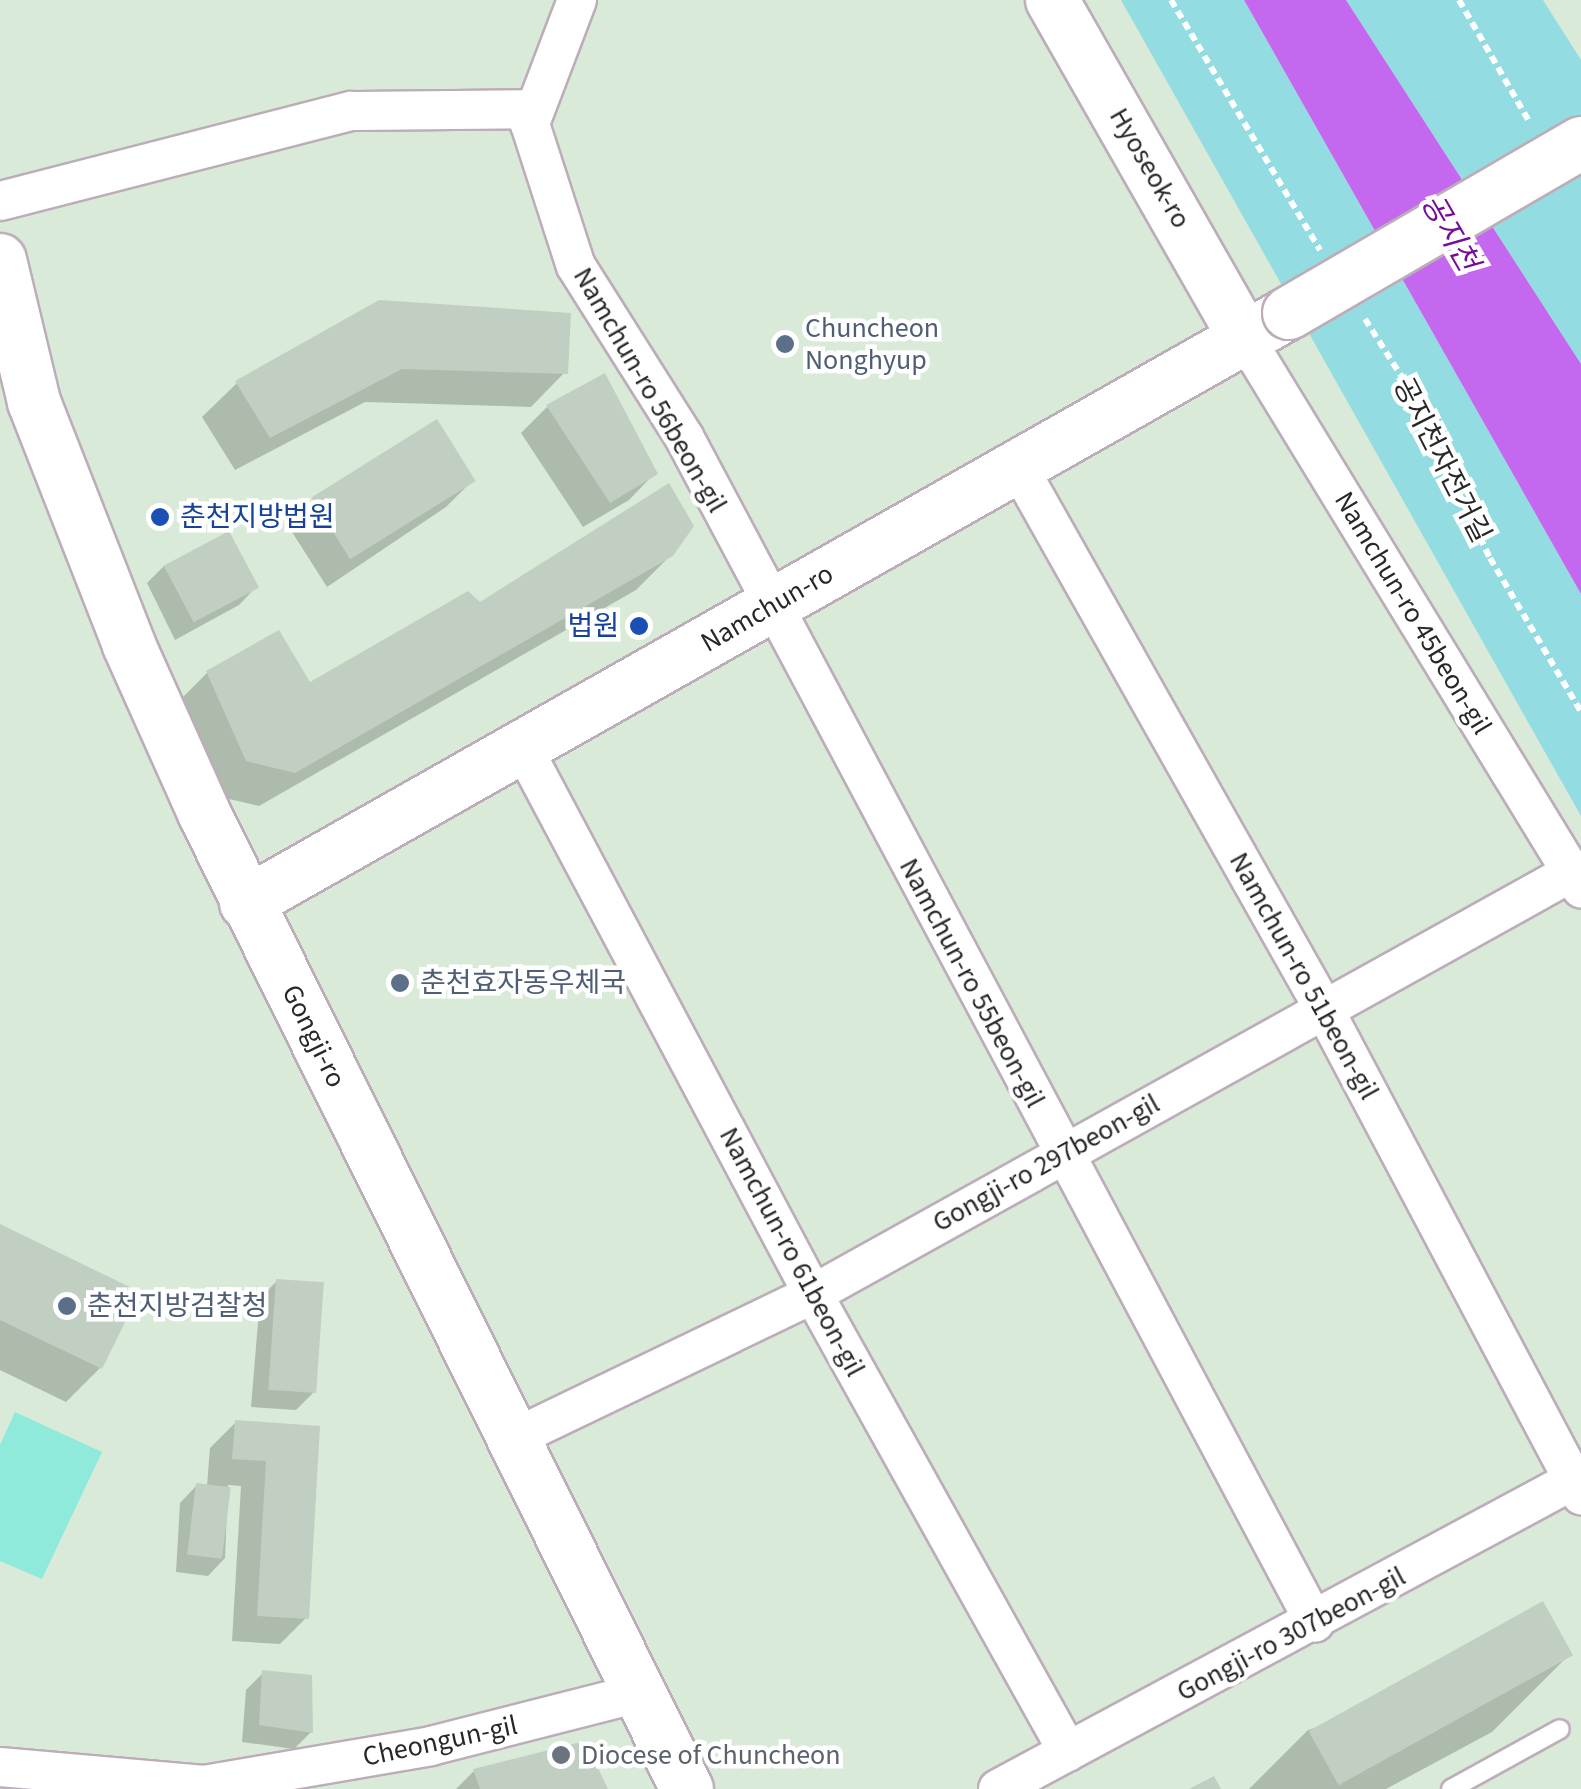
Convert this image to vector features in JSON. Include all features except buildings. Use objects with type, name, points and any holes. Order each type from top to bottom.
[{"type":"street","points":[[0,201],[351,111],[532,109],[577,0]]},
{"type":"street","name":"Hyoseok-ro","points":[[1052,0],[1267,326]]},
{"type":"street","name":"Namchun-ro 56beon-gil","points":[[532,109],[530,124],[576,266],[684,438],[769,608]]},
{"type":"street","name":"Namchun-ro","points":[[246,903],[769,608],[1016,463],[1267,326],[1560,140]]},
{"type":"street","name":"Gongji-ro","points":[[0,260],[34,402],[129,645],[246,903],[686,1789]]},
{"type":"street","name":"Namchun-ro 45beon-gil","points":[[1267,326],[1576,880]]},
{"type":"street","name":"Namchun-ro 51beon-gil","points":[[1016,463],[1325,1011],[1578,1484]]},
{"type":"street","name":"Namchun-ro 55beon-gil","points":[[769,608],[1315,1623]]},
{"type":"street","name":"Namchun-ro 61beon-gil","points":[[523,748],[813,1294],[1068,1752]]},
{"type":"street","name":"Gongji-ro 297beon-gil","points":[[512,1440],[813,1294],[1064,1152],[1576,880]]},
{"type":"street","name":"Gongji-ro 307beon-gil","points":[[998,1789],[1578,1484]]},
{"type":"street","name":"Cheongun-gil","points":[[0,1767],[204,1786],[432,1746],[640,1693]]},
{"type":"lane","points":[[1451,1789],[1560,1729]]},
{"type":"path","points":[[1171,0],[1326,259]]},
{"type":"path","points":[[1459,0],[1560,140]]},
{"type":"path","name":"공지천자전거길","points":[[1356,307],[1406,386],[1490,558],[1581,712]]},
{"type":"shaded area","points":[[1121,0],[1244,0],[1581,594],[1581,816]]},
{"type":"shaded area","points":[[1346,0],[1543,0],[1581,60],[1581,364]]},
{"type":"shaded area","points":[[15,1412],[102,1452],[42,1579],[0,1561],[0,1445]]},
{"type":"water","name":"공지천","points":[[1244,0],[1346,0],[1581,364],[1581,594]]},
{"type":"place","name":"Chuncheon Nonghyup","points":[[785,344]]},
{"type":"place","name":"춘천지방법원","points":[[160,517]]},
{"type":"place","name":"법원","points":[[639,626]]},
{"type":"place","name":"춘천효자동우체국","points":[[400,983]]},
{"type":"place","name":"춘천지방검찰청","points":[[67,1306]]},
{"type":"place","name":"Diocese of Chuncheon","points":[[561,1755]]}]
